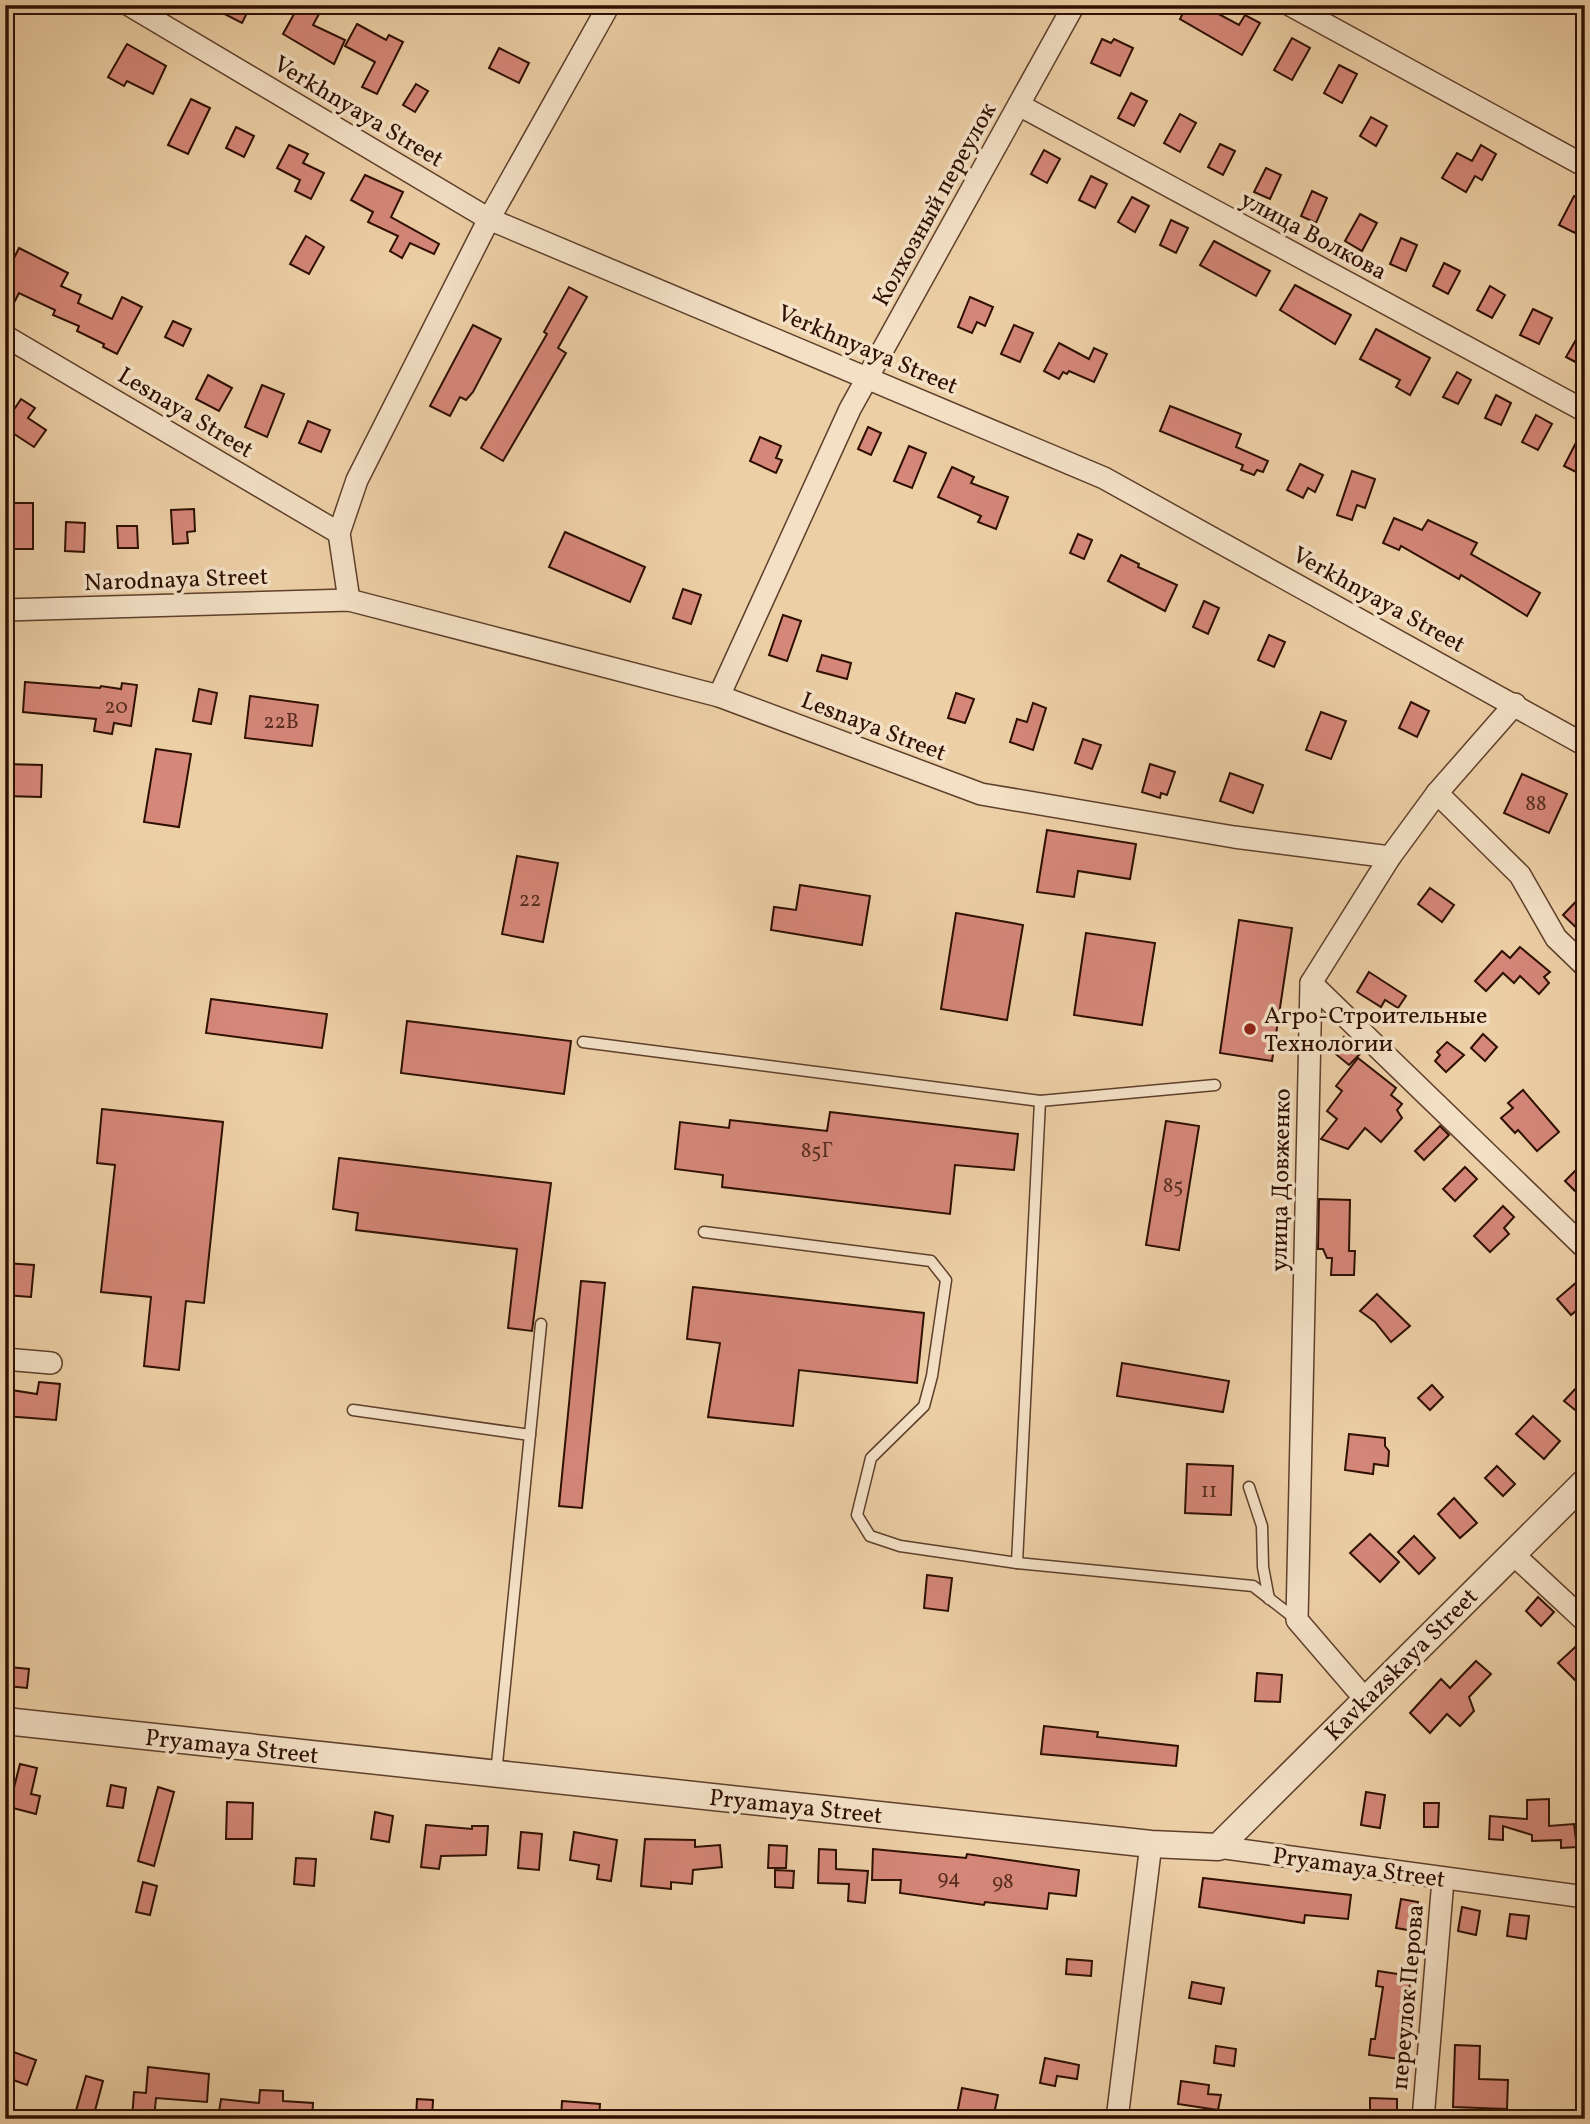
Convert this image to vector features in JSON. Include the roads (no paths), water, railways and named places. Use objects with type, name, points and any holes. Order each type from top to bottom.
[{"type":"street","name":"Verkhnyaya Street","points":[[129,5],[489,219],[1104,478],[1585,745]]},
{"type":"street","points":[[349,600],[339,533],[357,480],[489,219],[609,5]]},
{"type":"street","name":"Колхозный переулок","points":[[719,696],[850,409],[1074,5]]},
{"type":"street","points":[[1290,5],[1585,166]]},
{"type":"street","name":"улица Волкова","points":[[1019,105],[1585,411]]},
{"type":"street","name":"Lesnaya Street","points":[[5,337],[339,533]]},
{"type":"street","name":"Lesnaya Street","points":[[349,600],[719,696],[981,794],[1234,837],[1390,857]]},
{"type":"street","name":"Narodnaya Street","points":[[5,610],[349,600]]},
{"type":"street","points":[[1515,704],[1437,793],[1390,857],[1311,983],[1585,1248]]},
{"type":"street","points":[[1437,793],[1520,876],[1556,938],[1585,966]]},
{"type":"street","name":"улица Довженко","points":[[1297,1620],[1311,983]]},
{"type":"street","points":[[5,1359],[51,1363]]},
{"type":"street","name":"Kavkazskaya Street","points":[[1218,1847],[1585,1482]]},
{"type":"street","points":[[1513,1554],[1585,1621]]},
{"type":"street","points":[[1297,1620],[1365,1699]]},
{"type":"street","name":"Pryamaya Street","points":[[5,1721],[1151,1844],[1218,1847],[1443,1880],[1585,1897]]},
{"type":"street","points":[[1117,2119],[1151,1844]]},
{"type":"street","name":"переулок Перова","points":[[1423,2119],[1443,1880]]},
{"type":"lane","points":[[583,1042],[1040,1101],[1215,1086]]},
{"type":"lane","points":[[1017,1563],[1040,1101]]},
{"type":"lane","points":[[704,1232],[931,1261],[946,1280],[932,1376],[924,1406],[871,1458],[857,1515],[870,1536],[900,1546],[1017,1563],[1253,1586],[1297,1620]]},
{"type":"lane","points":[[496,1774],[541,1324]]},
{"type":"lane","points":[[353,1410],[530,1435]]},
{"type":"lane","points":[[1249,1488],[1262,1526],[1263,1567],[1269,1599]]},
{"type":"place","name":"Агро-Строительные Технологии","points":[[1250,1029]]}]
